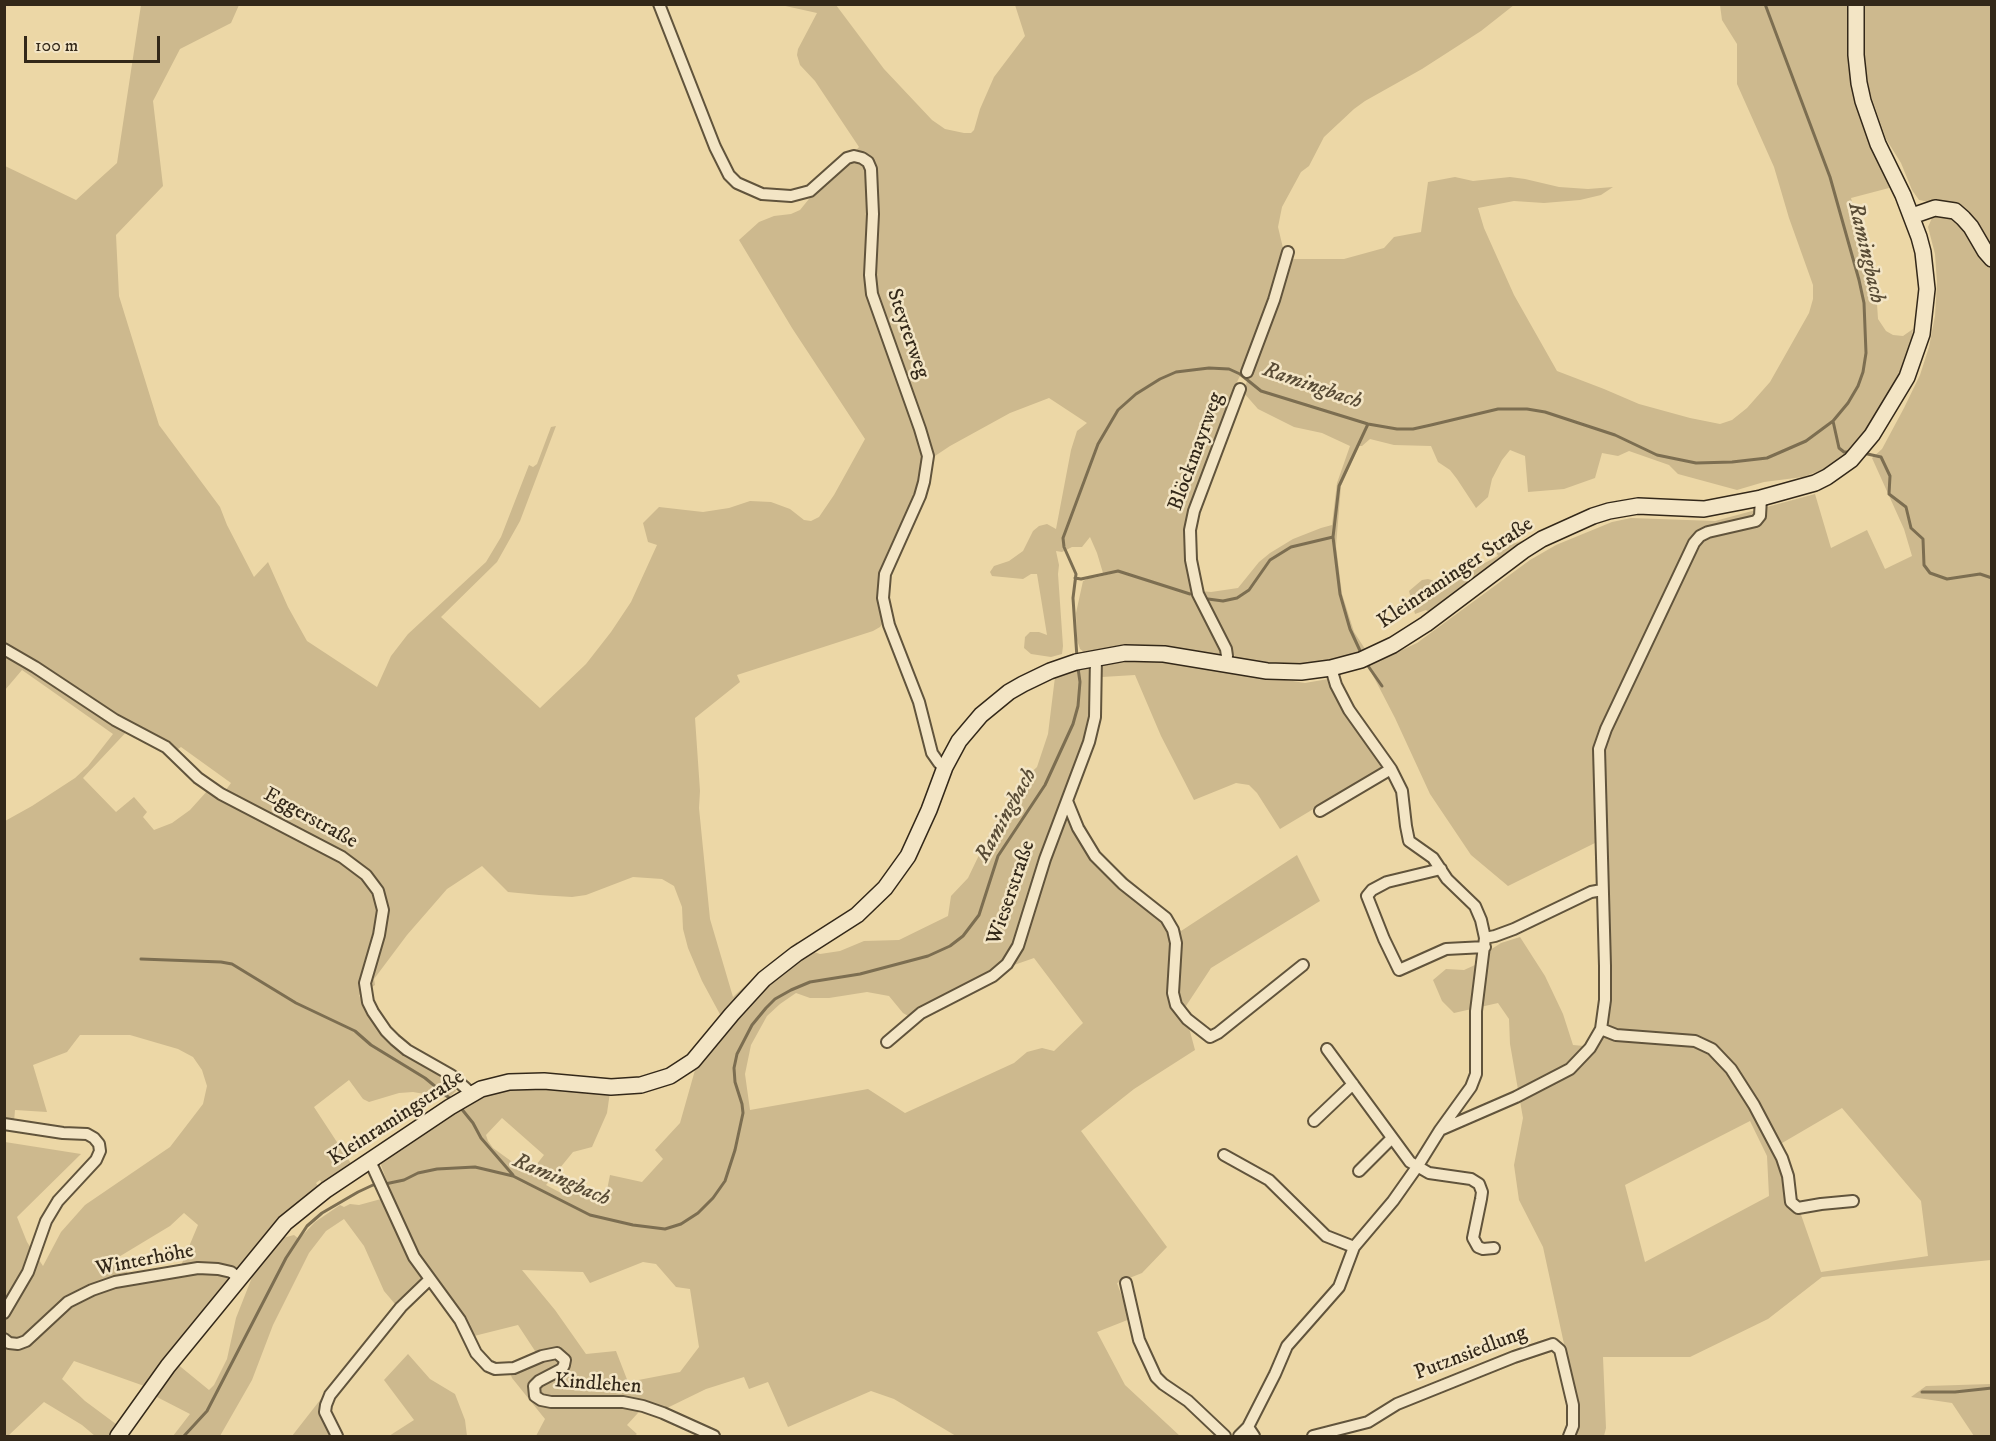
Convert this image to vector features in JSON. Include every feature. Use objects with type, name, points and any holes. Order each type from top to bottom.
[{"type":"main road","name":"Kleinraminger Straße","points":[[1056,669],[1093,658],[1143,652],[1284,673],[1331,668],[1364,658],[1393,645],[1426,624],[1523,551],[1568,526],[1626,507],[1704,509],[1761,498],[1815,483],[1851,460],[1884,416],[1907,377],[1922,334],[1927,289],[1923,252],[1912,216],[1878,144],[1863,101],[1856,55],[1856,4]]},
{"type":"main road","points":[[1912,216],[1935,208],[1954,211],[1967,222],[1992,259]]},
{"type":"main road","name":"Kleinramingstraße","points":[[118,1437],[168,1366],[279,1230],[300,1209],[373,1167],[450,1107],[494,1085],[526,1080],[628,1087],[656,1082],[681,1069],[701,1052],[764,979],[796,954],[857,915],[885,888],[896,874],[915,840],[945,766],[969,727],[1010,692],[1056,669]]},
{"type":"street","name":"Steyrerweg","points":[[659,4],[715,147],[729,175],[738,183],[762,194],[791,196],[810,191],[847,158],[854,156],[862,158],[868,162],[871,169],[873,214],[870,275],[872,294],[921,429],[928,456],[920,496],[885,574],[883,598],[889,625],[918,702],[932,753],[939,763],[945,766]]},
{"type":"street","name":"Blöckmayrweg","points":[[1247,372],[1274,300],[1288,252]]},
{"type":"street","name":"Blöckmayrweg","points":[[1226,664],[1226,649],[1197,594],[1191,560],[1190,530],[1194,511],[1240,389]]},
{"type":"street","points":[[1440,1130],[1516,1097],[1570,1069],[1590,1048],[1601,1029],[1605,1000],[1605,966],[1599,749],[1606,729],[1694,543],[1708,532],[1756,521],[1760,516],[1761,498]]},
{"type":"street","name":"Eggerstraße","points":[[4,650],[35,667],[129,728],[166,747],[198,778],[221,794],[342,857],[366,875],[378,891],[382,910],[379,935],[365,983],[368,1002],[386,1031],[395,1040],[407,1050],[451,1075],[470,1095]]},
{"type":"street","name":"Wieserstraße","points":[[887,1042],[921,1013],[993,976],[1008,964],[1017,946],[1045,859],[1089,742],[1095,717],[1093,658]]},
{"type":"street","points":[[1239,1437],[1251,1432],[1287,1346],[1339,1287],[1354,1247],[1418,1167],[1440,1130],[1471,1087],[1476,1074],[1476,1011],[1485,942],[1481,920],[1475,906],[1447,879],[1433,858],[1409,841],[1402,791],[1391,769],[1349,710],[1336,685],[1331,668]]},
{"type":"street","points":[[1320,811],[1391,769]]},
{"type":"street","points":[[1067,801],[1078,828],[1095,856],[1122,884],[1166,918],[1173,930],[1176,943],[1173,993],[1176,1005],[1187,1019],[1210,1036],[1218,1033],[1303,965]]},
{"type":"street","points":[[1441,869],[1388,882],[1372,890],[1367,896],[1399,970],[1446,949],[1485,942],[1591,892],[1602,890]]},
{"type":"street","points":[[1601,1029],[1616,1035],[1695,1041],[1712,1049],[1731,1069],[1754,1105],[1782,1158],[1788,1176],[1791,1202],[1798,1208],[1821,1203],[1853,1201]]},
{"type":"street","points":[[1327,1049],[1405,1158],[1418,1167],[1435,1174],[1471,1179],[1479,1184],[1482,1192],[1473,1238],[1478,1247],[1483,1250],[1494,1248]]},
{"type":"street","points":[[1314,1121],[1353,1084]]},
{"type":"street","points":[[4,1124],[63,1133],[87,1134],[99,1144],[100,1151],[96,1160],[58,1201],[46,1221],[28,1272],[4,1313]]},
{"type":"street","points":[[1359,1171],[1391,1139]]},
{"type":"street","points":[[1224,1155],[1269,1180],[1326,1236],[1354,1247]]},
{"type":"street","name":"Kindlehen","points":[[373,1167],[403,1236],[429,1280],[460,1320],[476,1353],[488,1366],[495,1369],[514,1368],[550,1353],[557,1353],[565,1360],[562,1369],[534,1386],[535,1396],[541,1400],[623,1402],[643,1406],[714,1437]]},
{"type":"street","name":"Winterhöhe","points":[[4,1339],[9,1343],[18,1344],[26,1341],[68,1302],[115,1282],[198,1268],[224,1270],[239,1278]]},
{"type":"street","points":[[337,1437],[325,1412],[330,1395],[401,1307],[429,1280]]},
{"type":"street","points":[[1126,1284],[1139,1340],[1156,1377],[1188,1401],[1225,1437]]},
{"type":"street","name":"Putznsiedlung","points":[[1313,1437],[1368,1422],[1397,1404],[1514,1357],[1553,1344],[1560,1350],[1573,1405],[1573,1426],[1569,1437]]},
{"type":"shaded area","points":[[141,5],[239,5],[231,23],[180,49],[153,101],[163,186],[116,235],[119,296],[159,425],[220,507],[254,577],[268,562],[288,607],[307,641],[377,687],[391,656],[408,634],[486,562],[501,537],[529,465],[533,467],[537,464],[551,427],[556,426],[520,521],[497,562],[441,617],[540,708],[586,664],[631,602],[657,545],[648,542],[643,523],[659,507],[703,512],[729,508],[750,501],[771,502],[790,509],[804,520],[811,521],[819,517],[834,495],[865,439],[792,328],[739,240],[759,222],[800,210],[859,147],[815,81],[800,65],[798,49],[817,13],[781,5],[836,5],[884,69],[932,120],[945,129],[971,133],[994,77],[1025,36],[1015,5],[1514,5],[1481,31],[1422,69],[1365,101],[1324,137],[1309,166],[1301,172],[1282,207],[1278,227],[1283,248],[1293,259],[1344,259],[1384,248],[1394,237],[1421,232],[1428,182],[1455,177],[1473,181],[1510,177],[1559,187],[1588,189],[1613,187],[1601,195],[1580,200],[1544,203],[1514,201],[1478,208],[1484,228],[1514,295],[1557,371],[1639,404],[1720,424],[1732,420],[1747,408],[1770,382],[1809,313],[1813,299],[1813,285],[1774,167],[1737,84],[1737,44],[1722,20],[1720,5],[1850,5],[1848,32],[1851,72],[1889,188],[1851,198],[1877,304],[1878,319],[1886,331],[1893,335],[1903,336],[1913,329],[1909,356],[1894,393],[1863,438],[1840,461],[1803,477],[1764,482],[1737,490],[1678,474],[1669,465],[1629,451],[1618,456],[1602,453],[1595,478],[1564,489],[1528,492],[1525,456],[1510,450],[1492,479],[1488,497],[1476,508],[1450,470],[1438,462],[1431,446],[1394,445],[1370,439],[1359,446],[1341,486],[1336,546],[1342,594],[1354,632],[1367,652],[1305,668],[1262,664],[1259,661],[1236,658],[1212,619],[1201,591],[1211,592],[1238,588],[1259,562],[1270,553],[1293,539],[1332,525],[1337,483],[1350,446],[1322,433],[1294,427],[1258,409],[1243,392],[1250,373],[1243,370],[1234,388],[1187,551],[1221,649],[1219,656],[1084,652],[1080,649],[1077,640],[1076,613],[1083,581],[1110,574],[1109,572],[1103,573],[1090,537],[1082,547],[1072,547],[1062,552],[1056,551],[1059,565],[1062,654],[1051,657],[1031,654],[1024,648],[1025,637],[1030,632],[1047,635],[1037,574],[1031,574],[1023,579],[992,576],[990,572],[994,566],[1009,561],[1023,551],[1033,531],[1039,526],[1047,524],[1056,529],[1071,450],[1077,431],[1087,423],[1049,398],[1010,413],[950,446],[923,464],[918,486],[887,553],[879,588],[883,623],[880,627],[737,675],[740,682],[695,718],[699,808],[710,919],[733,997],[797,942],[797,947],[722,1018],[702,981],[688,948],[683,929],[682,907],[674,886],[662,879],[633,877],[586,895],[572,897],[508,892],[482,866],[447,889],[407,935],[374,979],[375,985],[359,995],[367,1014],[391,1042],[455,1086],[456,1091],[448,1098],[413,1092],[399,1093],[369,1102],[363,1099],[349,1080],[314,1107],[352,1165],[322,1183],[320,1180],[316,1183],[318,1186],[274,1229],[242,1266],[238,1267],[230,1277],[231,1280],[147,1387],[74,1361],[62,1379],[85,1401],[120,1427],[114,1436],[95,1436],[82,1425],[44,1402],[10,1436],[5,1436],[5,1142],[81,1154],[17,1217],[27,1242],[43,1266],[61,1232],[85,1205],[170,1147],[203,1104],[207,1086],[202,1070],[193,1057],[178,1049],[130,1035],[80,1035],[67,1052],[33,1065],[47,1112],[15,1110],[14,1122],[5,1120],[5,821],[75,778],[88,766],[113,734],[22,670],[5,690],[5,166],[76,200],[117,163]],"holes":[[[131,727],[175,751],[181,747],[231,783],[220,798],[208,790],[190,810],[172,823],[154,830],[143,817],[147,812],[134,797],[116,812],[83,778]],[[184,1213],[198,1225],[180,1268],[130,1276],[117,1258],[170,1226]]]},
{"type":"shaded area","points":[[1864,5],[1991,5],[1991,250],[1984,240],[1929,202],[1919,200],[1912,190],[1901,163],[1886,139],[1869,90],[1864,55]]},
{"type":"shaded area","points":[[1944,215],[1952,217],[1966,231],[1983,259],[1992,267],[1991,1260],[1822,1277],[1768,1319],[1690,1357],[1603,1357],[1606,1428],[1604,1436],[1574,1436],[1569,1367],[1543,1247],[1519,1200],[1514,1165],[1523,1118],[1510,1044],[1509,1019],[1498,1003],[1454,1013],[1442,1001],[1433,980],[1446,969],[1464,970],[1475,965],[1476,959],[1501,943],[1520,937],[1545,976],[1563,1014],[1573,1045],[1584,1046],[1598,1027],[1603,996],[1597,842],[1508,886],[1471,855],[1430,794],[1368,666],[1417,643],[1530,560],[1556,545],[1612,522],[1631,518],[1715,521],[1815,494],[1831,548],[1867,530],[1885,569],[1912,556],[1904,529],[1872,458],[1882,449],[1904,408],[1920,375],[1929,347],[1935,316],[1937,283],[1935,254],[1928,227],[1932,218]],"holes":[[[1842,1108],[1921,1201],[1928,1256],[1821,1272],[1777,1146]],[[1750,1121],[1767,1156],[1769,1196],[1645,1262],[1625,1185]]]},
{"type":"shaded area","points":[[1533,537],[1432,614],[1426,610],[1415,614],[1409,591],[1422,580],[1428,579],[1445,584],[1498,556],[1495,550]]},
{"type":"shaded area","points":[[1168,661],[1305,683],[1328,679],[1383,764],[1382,768],[1280,829],[1257,793],[1249,785],[1236,783],[1194,800],[1161,736],[1135,675],[1102,677],[1099,704],[1070,802],[1089,839],[1106,860],[1137,886],[1181,931],[1297,855],[1320,901],[1211,968],[1184,1009],[1195,1050],[1134,1089],[1081,1131],[1167,1247],[1142,1273],[1117,1283],[1130,1319],[1097,1332],[1125,1385],[1180,1436],[956,1436],[894,1399],[871,1391],[788,1427],[768,1382],[749,1389],[744,1377],[706,1389],[667,1408],[648,1402],[627,1425],[637,1434],[634,1436],[536,1436],[545,1419],[512,1378],[508,1368],[537,1354],[518,1325],[466,1338],[454,1315],[430,1289],[424,1290],[375,1344],[322,1413],[333,1436],[292,1436],[395,1304],[384,1291],[364,1246],[344,1219],[326,1231],[309,1253],[273,1325],[252,1380],[220,1436],[173,1436],[190,1414],[153,1395],[176,1363],[209,1390],[214,1385],[227,1359],[236,1318],[258,1262],[279,1239],[294,1235],[299,1239],[315,1222],[340,1205],[344,1207],[350,1204],[359,1205],[392,1196],[381,1165],[383,1158],[483,1095],[517,1086],[610,1092],[607,1113],[592,1147],[573,1152],[546,1185],[561,1193],[569,1192],[605,1200],[610,1175],[642,1182],[663,1159],[655,1150],[680,1123],[697,1063],[754,995],[811,951],[820,954],[840,951],[864,941],[899,940],[948,916],[951,896],[968,878],[993,826],[1006,811],[1019,784],[1037,767],[1048,734],[1055,677],[1101,664]],"holes":[[[1034,958],[1083,1023],[1054,1051],[1042,1048],[1027,1052],[1014,1063],[905,1113],[868,1089],[750,1110],[745,1074],[751,1045],[767,1016],[796,993],[810,998],[829,998],[867,992],[889,996],[903,1013],[917,1021],[1014,965]],[[502,1118],[544,1155],[529,1174],[493,1148],[486,1135]],[[643,1262],[656,1264],[676,1287],[690,1289],[699,1347],[680,1372],[628,1382],[616,1351],[586,1354],[555,1310],[522,1270],[583,1272],[590,1283]]]},
{"type":"shaded area","points":[[408,1354],[430,1379],[455,1394],[465,1420],[467,1436],[389,1436],[414,1420],[384,1380]]},
{"type":"shaded area","points":[[1991,1384],[1991,1436],[1974,1436],[1952,1403],[1911,1397],[1926,1386]]},
{"type":"waterway","name":"Ramingbach","points":[[1077,658],[1073,598],[1076,574],[1064,547],[1063,538],[1098,444],[1118,410],[1136,394],[1176,372],[1209,368],[1229,369],[1240,374],[1261,391],[1368,424],[1397,429],[1413,429],[1498,409],[1527,409],[1545,412],[1615,435],[1657,455],[1696,463],[1767,458],[1806,441],[1833,421],[1848,403],[1863,372],[1866,353],[1864,303],[1830,177],[1765,4]]},
{"type":"waterway","points":[[1833,421],[1839,448],[1844,452],[1851,452]]},
{"type":"waterway","name":"Ramingbach","points":[[1208,599],[1223,601],[1237,598],[1249,590],[1270,560],[1291,547],[1333,537],[1339,486],[1368,424]]},
{"type":"waterway","points":[[1863,453],[1881,457],[1890,476],[1889,494],[1906,507],[1911,528],[1923,539],[1924,565],[1930,573],[1947,579],[1980,574],[1992,578]]},
{"type":"waterway","points":[[1333,537],[1340,594],[1350,629],[1362,655]]},
{"type":"waterway","name":"Ramingbach","points":[[1075,578],[1081,579],[1118,571],[1190,594]]},
{"type":"waterway","points":[[1366,663],[1382,686]]},
{"type":"waterway","name":"Ramingbach","points":[[385,1184],[437,1169],[475,1167],[513,1176],[590,1215],[633,1225],[665,1229],[681,1224],[698,1213],[725,1181],[735,1150],[743,1113],[734,1068],[737,1054],[752,1025],[775,999],[791,990],[810,982],[860,974],[928,956],[950,946],[963,936],[979,915],[998,856],[1045,785],[1073,724],[1078,706],[1080,682],[1078,668]]},
{"type":"waterway","points":[[141,959],[232,964],[296,1003],[355,1031],[371,1045],[425,1078],[453,1101]]},
{"type":"waterway","points":[[460,1107],[481,1138],[513,1175]]},
{"type":"waterway","name":"Ramingbach","points":[[184,1436],[207,1411],[286,1258],[307,1226],[322,1213],[358,1192],[378,1185]]},
{"type":"waterway","points":[[1922,1392],[1955,1392],[1992,1388]]}]
